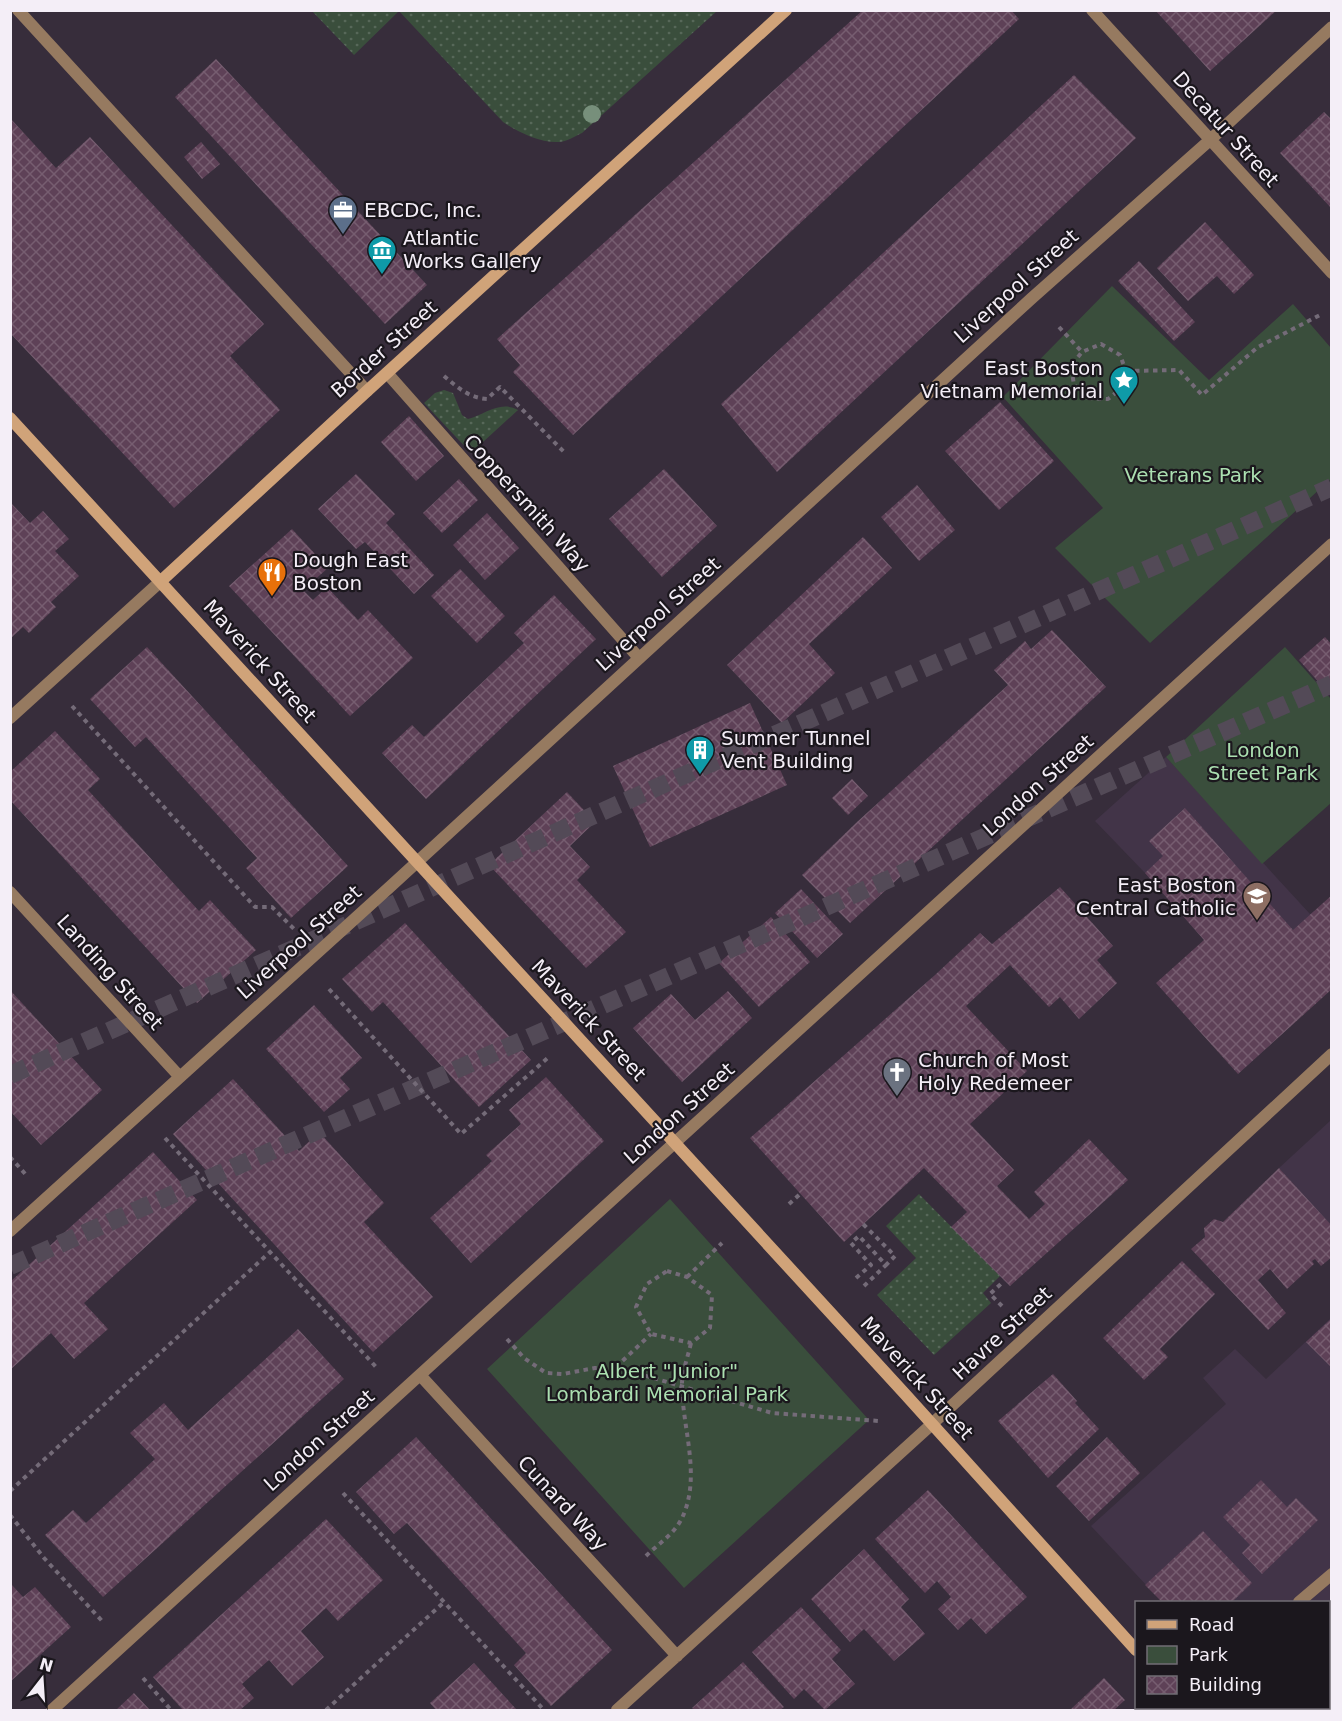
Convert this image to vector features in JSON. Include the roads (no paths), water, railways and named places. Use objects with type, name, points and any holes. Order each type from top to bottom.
[{"type":"main road","name":"Border Street","points":[[161,581],[786,10]]},
{"type":"main road","name":"Maverick Street","points":[[10,418],[1135,1648]]},
{"type":"street","points":[[18,10],[367,391]]},
{"type":"street","name":"Decatur Street","points":[[1092,10],[1332,273]]},
{"type":"street","name":"Liverpool Street","points":[[10,1231],[1332,27]]},
{"type":"street","name":"Coppersmith Way","points":[[387,373],[639,658]]},
{"type":"street","name":"London Street","points":[[51,1710],[1332,544]]},
{"type":"street","name":"Border Street","points":[[10,718],[161,581]]},
{"type":"street","name":"Landing Street","points":[[10,892],[180,1077]]},
{"type":"street","name":"Havre Street","points":[[617,1710],[932,1424],[1332,1054]]},
{"type":"street","name":"Cunard Way","points":[[420,1375],[677,1656]]},
{"type":"street","points":[[1300,1601],[1332,1574]]},
{"type":"tunnel","points":[[10,1075],[1332,487]]},
{"type":"tunnel","points":[[10,1266],[1332,684]]},
{"type":"place","name":"EBCDC, Inc.","points":[[343,236]]},
{"type":"place","name":"Atlantic Works Gallery","points":[[382,276]]},
{"type":"place","name":"East Boston Vietnam Memorial","points":[[1124,406]]},
{"type":"place","name":"Dough East Boston","points":[[272,598]]},
{"type":"place","name":"Sumner Tunnel Vent Building","points":[[700,776]]},
{"type":"place","name":"East Boston Central Catholic","points":[[1257,922]]},
{"type":"place","name":"Church of Most Holy Redemeer","points":[[897,1098]]},
{"type":"park label","name":"Veterans Park","points":[[1193,475]]},
{"type":"park label","name":"London Street Park","points":[[1263,762]]},
{"type":"park label","name":"Albert \"Junior\" Lombardi Memorial Park","points":[[667,1382]]}]
